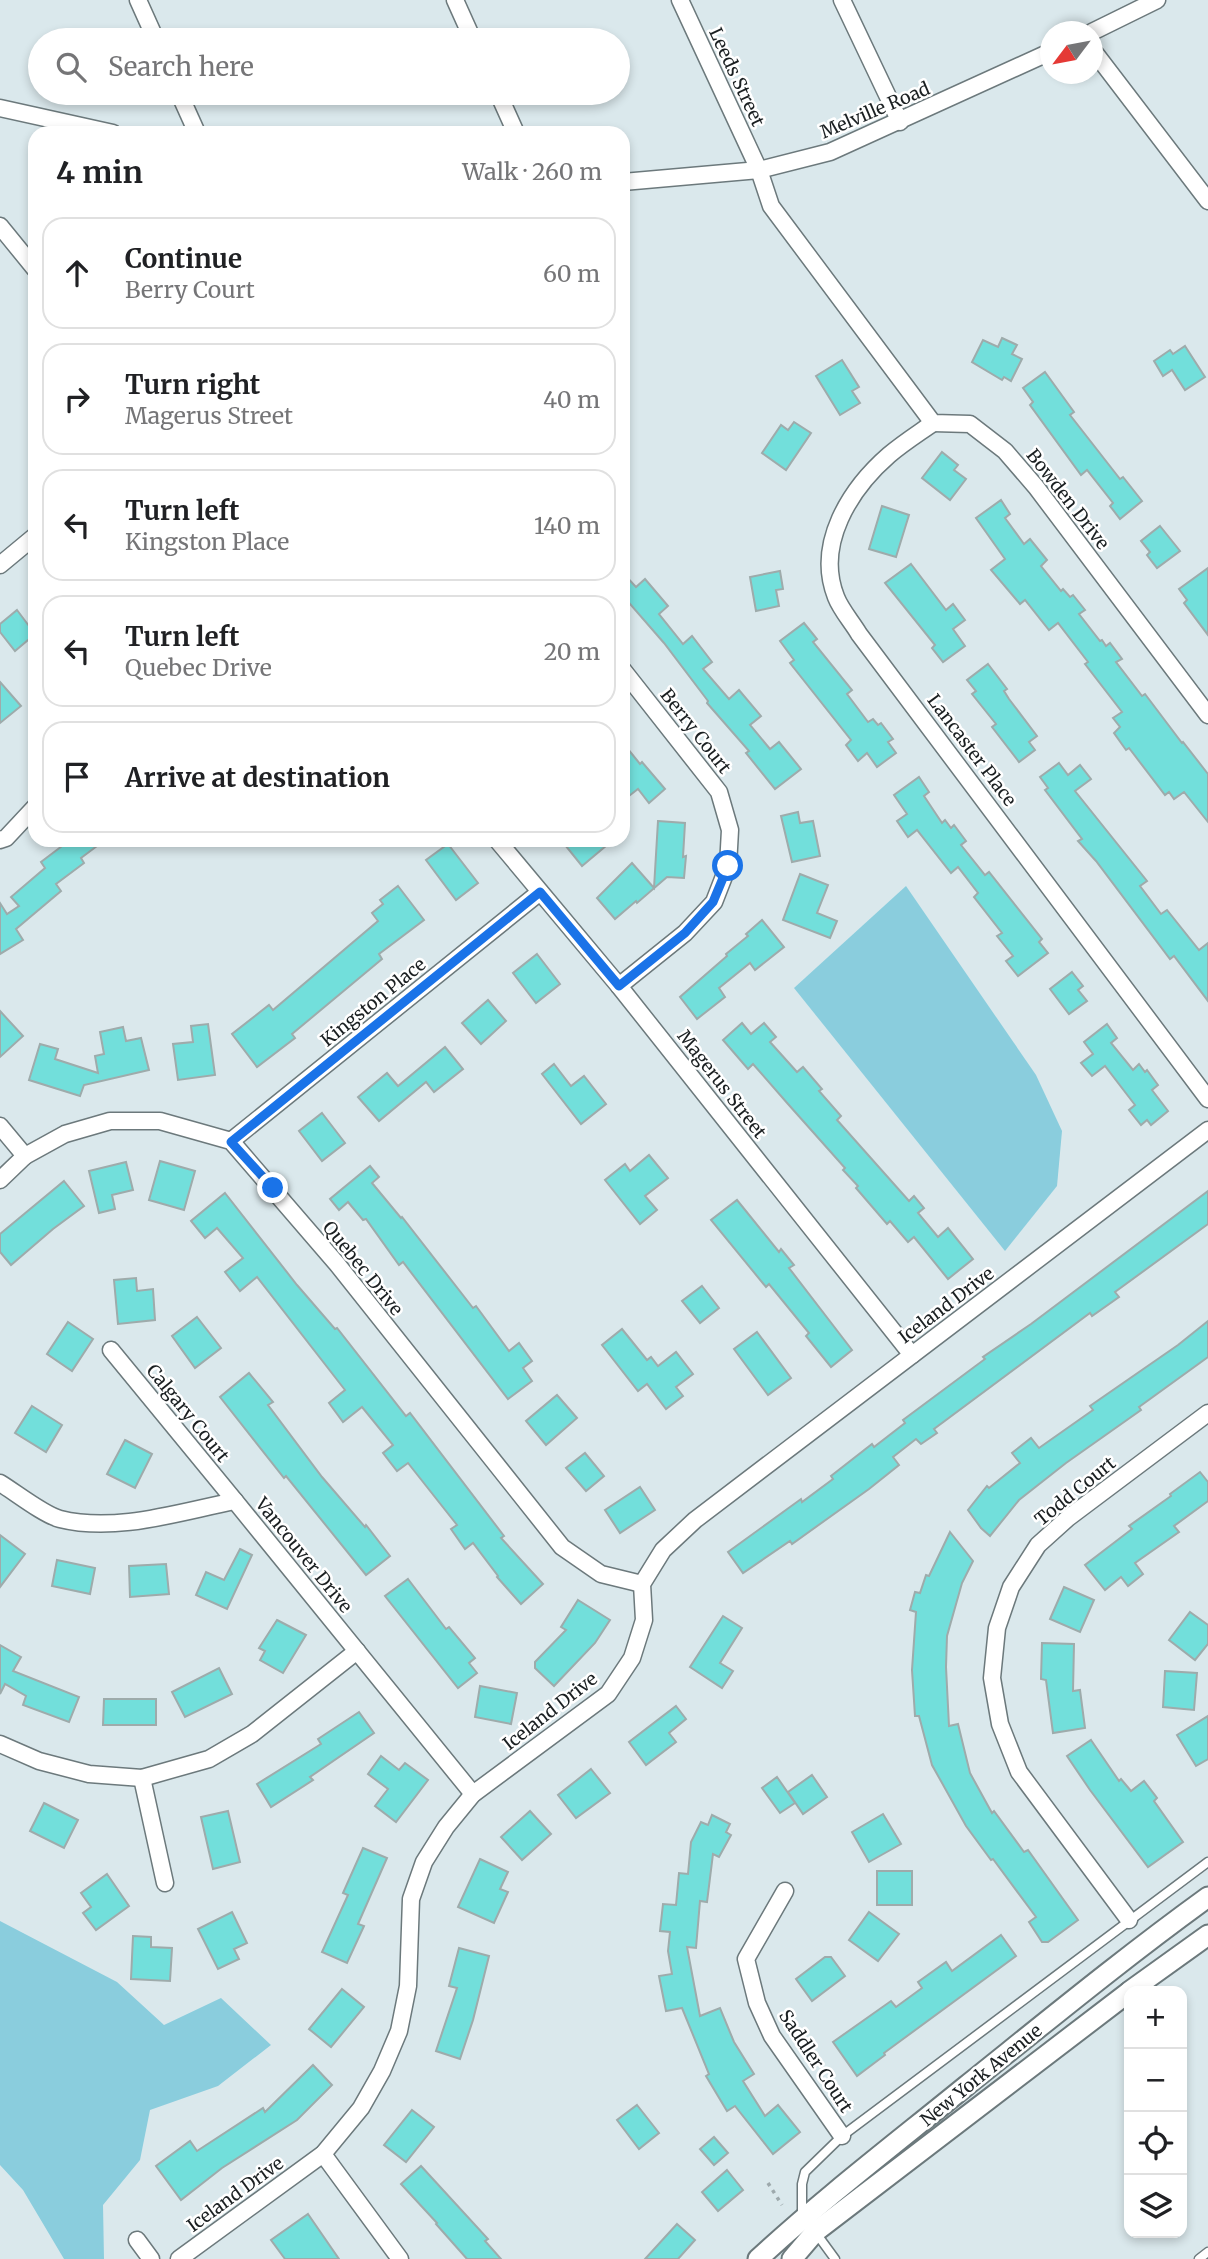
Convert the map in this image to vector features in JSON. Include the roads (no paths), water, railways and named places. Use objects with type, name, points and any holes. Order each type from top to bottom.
[{"type":"street","points":[[138,0],[151,28]]},
{"type":"street","points":[[455,0],[468,28]]},
{"type":"street","name":"Leeds Street","points":[[680,0],[759,170]]},
{"type":"street","points":[[842,0],[900,122]]},
{"type":"street","points":[[1103,27],[1157,0]]},
{"type":"street","name":"Melville Road","points":[[630,181],[759,170],[830,152],[1040,57]]},
{"type":"street","points":[[1103,63],[1208,201]]},
{"type":"street","points":[[184,105],[194,126]]},
{"type":"street","points":[[503,105],[513,126]]},
{"type":"street","points":[[0,108],[81,126]]},
{"type":"street","points":[[759,170],[771,206],[933,423]]},
{"type":"street","points":[[0,226],[28,260]]},
{"type":"street","name":"Bowden Drive","points":[[933,423],[970,424],[1005,451],[1036,487],[1208,715]]},
{"type":"street","name":"Lancaster Place","points":[[933,423],[889,455],[862,483],[836,523],[828,559],[836,597],[859,634],[1208,1099]]},
{"type":"street","points":[[0,565],[28,543]]},
{"type":"street","name":"Berry Court","points":[[619,986],[685,933],[713,902],[728,866],[730,830],[719,792],[630,679]]},
{"type":"street","points":[[0,840],[6,838],[28,814]]},
{"type":"street","name":"Magerus Street","points":[[503,847],[619,986],[912,1355]]},
{"type":"street","name":"Kingston Place","points":[[231,1142],[540,892]]},
{"type":"street","points":[[0,1180],[25,1156],[65,1134],[110,1121],[160,1121],[231,1142]]},
{"type":"street","points":[[0,1126],[25,1156]]},
{"type":"street","name":"Iceland Drive","points":[[179,2259],[323,2154],[361,2108],[399,2031],[408,1986],[407,1944],[411,1899],[424,1862],[446,1827],[473,1794],[608,1694],[632,1658],[644,1620],[642,1584],[663,1550],[695,1520],[1208,1130]]},
{"type":"street","name":"Quebec Drive","points":[[231,1142],[337,1264],[562,1547],[601,1574],[642,1584]]},
{"type":"street","name":"Calgary Court","points":[[111,1350],[235,1501]]},
{"type":"street","name":"Todd Court","points":[[1129,1920],[1019,1772],[1000,1724],[992,1678],[997,1628],[1011,1587],[1038,1545],[1068,1517],[1208,1413]]},
{"type":"street","name":"Vancouver Drive","points":[[0,1483],[57,1518],[98,1525],[141,1520],[235,1501],[473,1794]]},
{"type":"street","points":[[0,1744],[39,1761],[89,1774],[142,1778],[209,1759],[252,1734],[358,1651]]},
{"type":"street","points":[[142,1778],[165,1883]]},
{"type":"street","name":"Saddler Court","points":[[785,1892],[746,1959],[757,2003],[772,2036],[842,2136]]},
{"type":"street","name":"New York Avenue","points":[[792,2259],[808,2226],[1143,1944],[1208,1897]]},
{"type":"street","name":"New York Avenue","points":[[1138,1986],[1208,1935]]},
{"type":"street","name":"New York Avenue","points":[[758,2259],[808,2226],[1124,1996]]},
{"type":"street","points":[[323,2154],[400,2259]]},
{"type":"street","points":[[137,2240],[151,2259]]},
{"type":"lane","points":[[835,2259],[808,2226],[802,2185],[805,2172],[842,2136],[1208,1863]]},
{"type":"lane","points":[[1199,2259],[1208,2252]]}]
